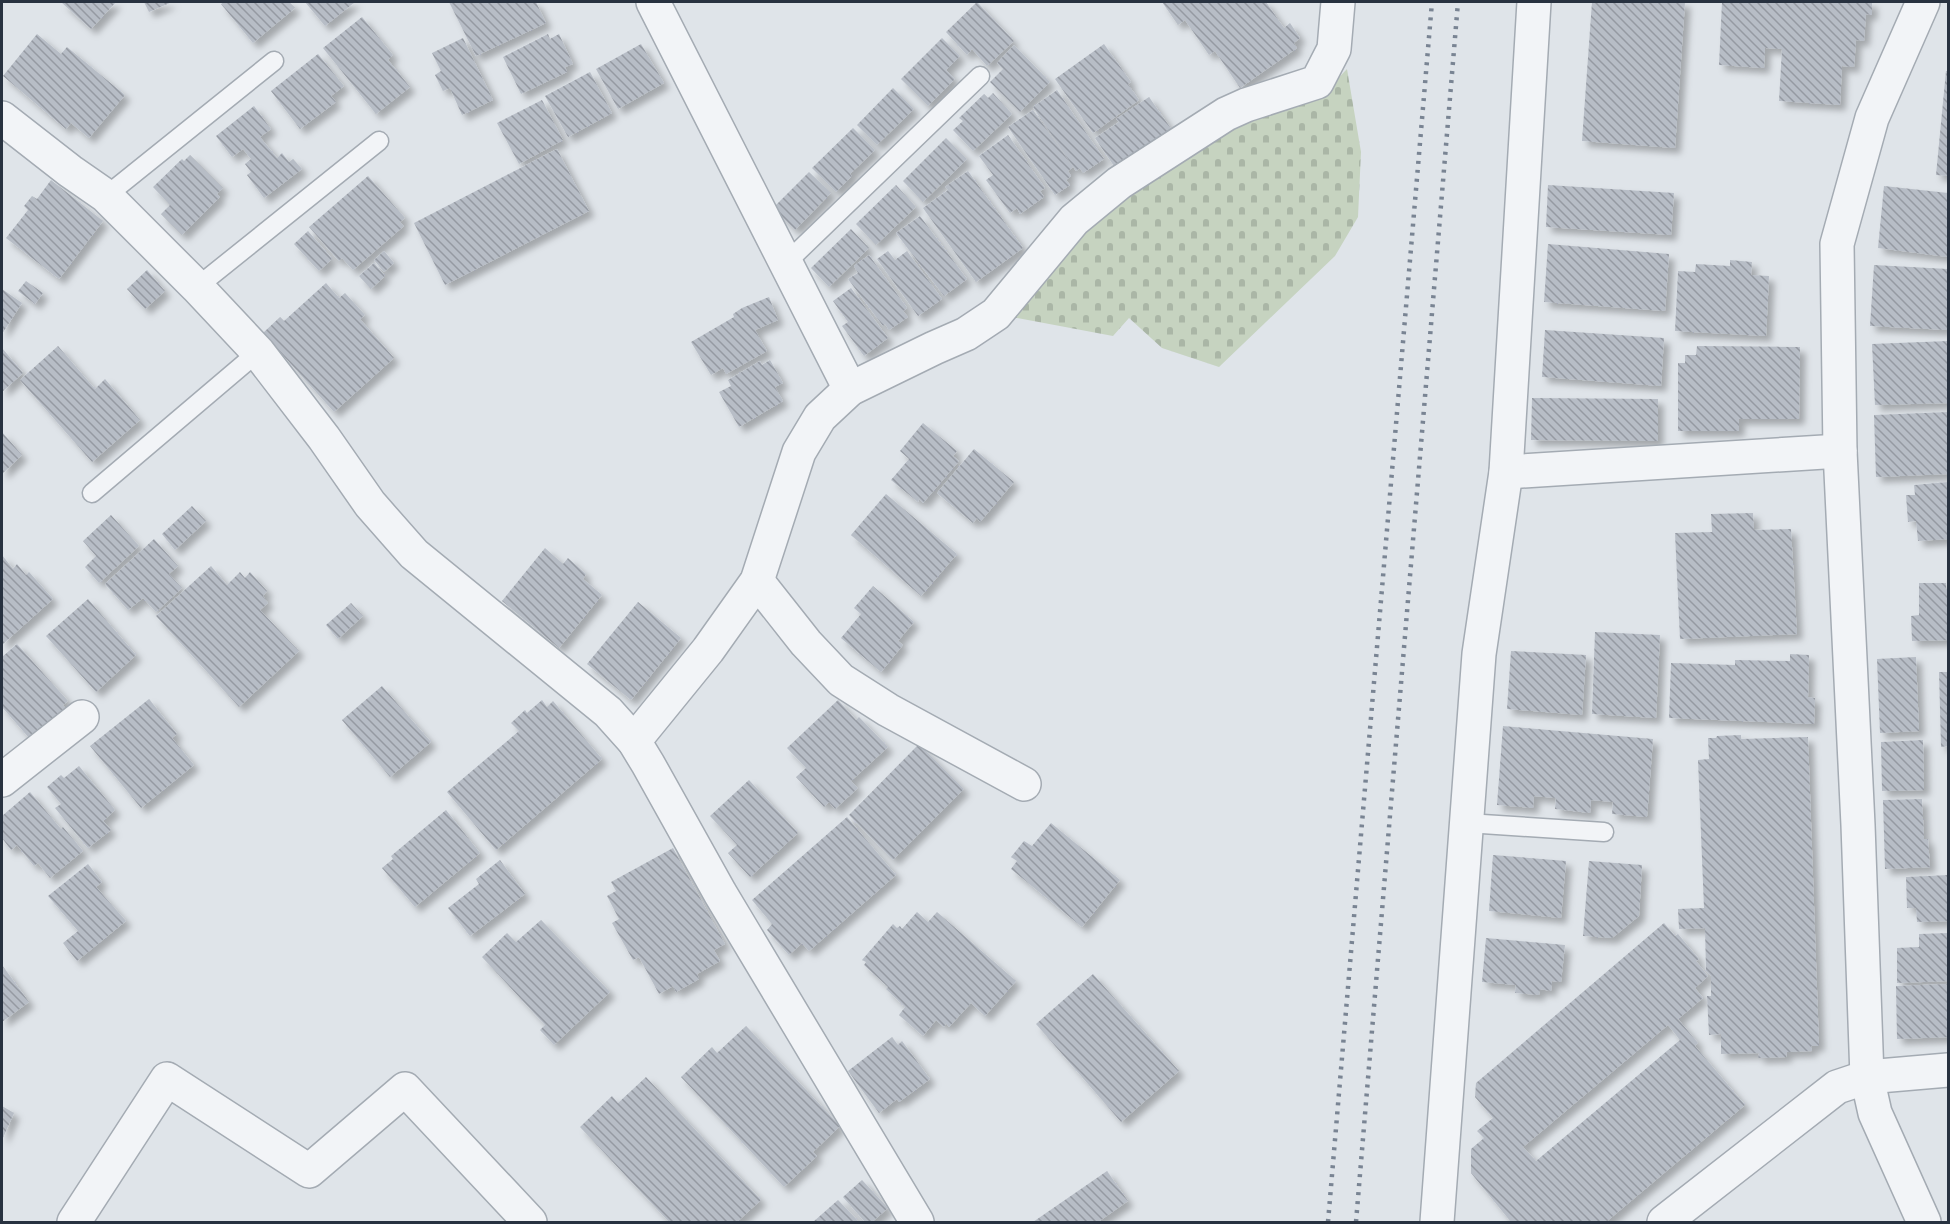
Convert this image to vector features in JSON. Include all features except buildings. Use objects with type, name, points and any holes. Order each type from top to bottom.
[{"type":"street","points":[[653,2],[850,389]]},
{"type":"street","points":[[634,741],[708,650],[757,581],[799,452],[820,417],[850,389],[966,334],[996,314],[1074,220],[1119,183],[1226,114],[1317,82],[1334,49],[1338,2]]},
{"type":"street","points":[[1437,1222],[1479,654],[1506,472],[1534,2]]},
{"type":"street","points":[[1923,2],[1872,118],[1838,244],[1840,451],[1858,825],[1867,1077],[1875,1113],[1924,1222]]},
{"type":"street","points":[[2,118],[106,196],[197,287],[258,352],[324,438],[370,504],[414,554],[608,712],[634,741],[720,893],[917,1222]]},
{"type":"street","points":[[1506,472],[1840,451]]},
{"type":"street","points":[[757,581],[806,643],[841,680],[888,710],[1024,784]]},
{"type":"street","points":[[2,780],[82,717]]},
{"type":"street","points":[[1664,1222],[1838,1087],[1867,1077],[1948,1070]]},
{"type":"street","points":[[74,1222],[167,1079],[309,1171],[405,1089],[530,1222]]},
{"type":"lane","points":[[106,196],[274,61]]},
{"type":"lane","points":[[786,263],[980,76]]},
{"type":"lane","points":[[197,287],[379,141]]},
{"type":"lane","points":[[92,493],[258,352]]},
{"type":"lane","points":[[1467,824],[1604,832]]},
{"type":"green space","points":[[1347,69],[1361,152],[1358,217],[1335,256],[1219,367],[1162,348],[1129,318],[1113,336],[1012,317],[1106,210],[1227,128],[1322,95]]},
{"type":"railway","points":[[1328,1222],[1432,2]]},
{"type":"railway","points":[[1356,1222],[1458,2]]}]
